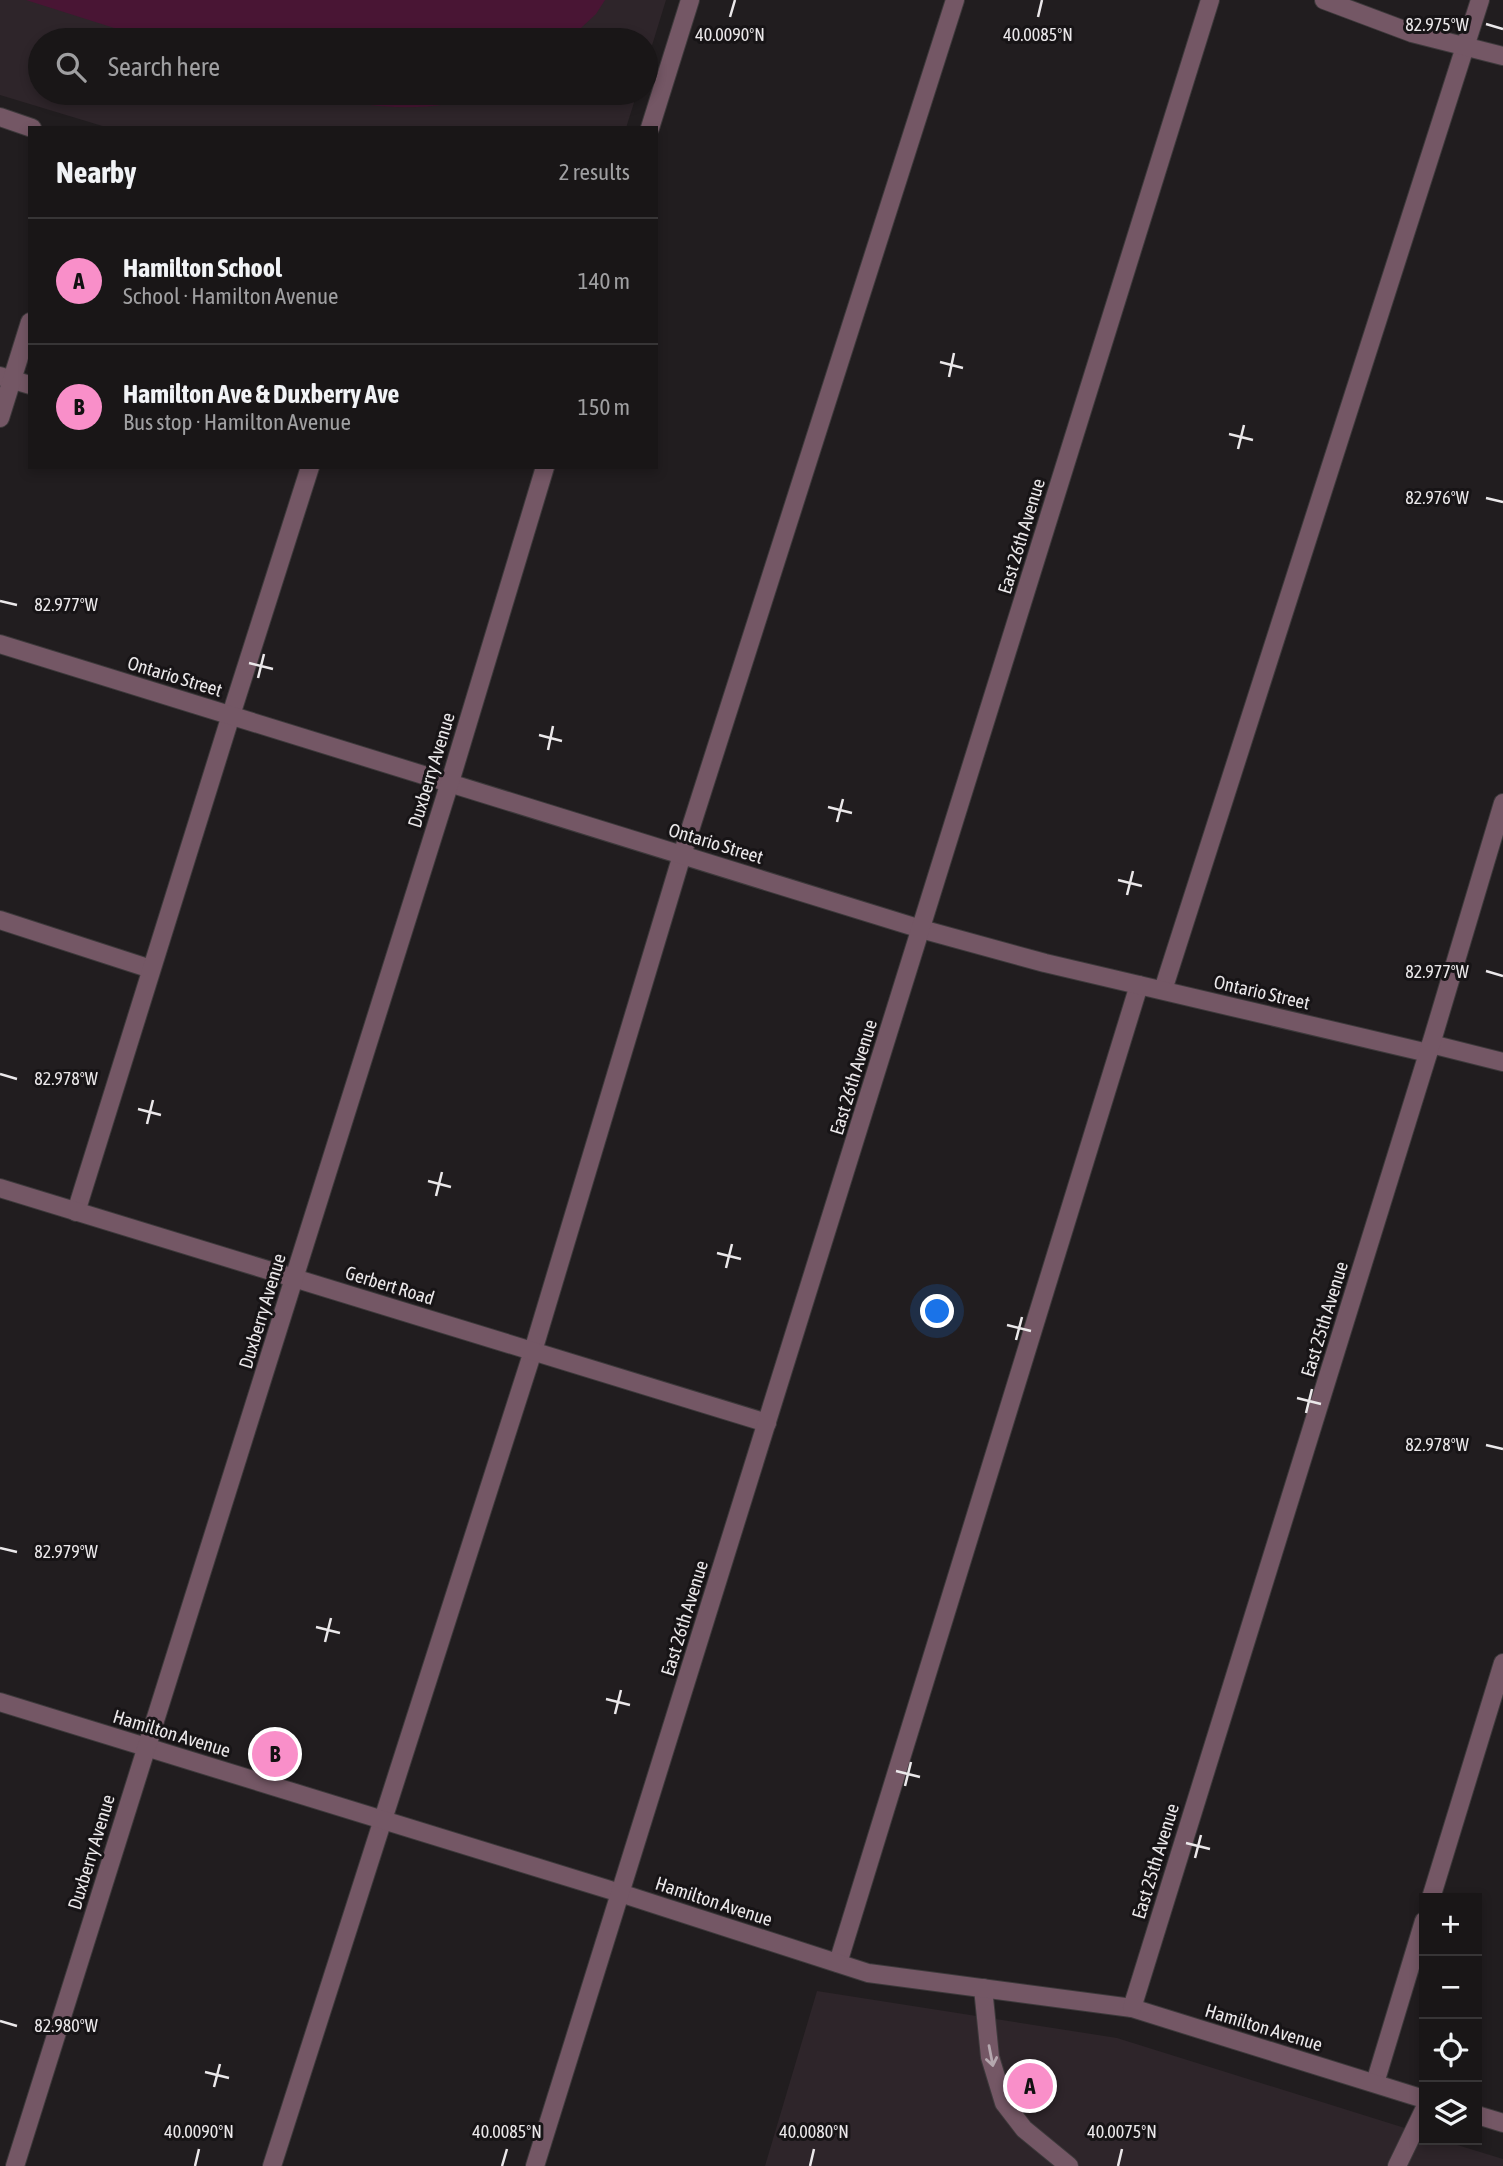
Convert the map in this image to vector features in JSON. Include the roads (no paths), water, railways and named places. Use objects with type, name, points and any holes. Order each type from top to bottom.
[{"type":"street","points":[[658,102],[690,0]]},
{"type":"street","points":[[272,2166],[533,1351],[682,855],[955,0]]},
{"type":"street","name":"East 26th Avenue","points":[[535,2166],[1210,0]]},
{"type":"street","points":[[1324,0],[1412,33],[1503,56]]},
{"type":"street","points":[[1163,990],[1480,0]]},
{"type":"street","points":[[651,126],[657,105]]},
{"type":"street","points":[[0,117],[28,127]]},
{"type":"street","points":[[0,418],[6,378],[28,327]]},
{"type":"street","points":[[6,378],[28,385]]},
{"type":"street","points":[[76,1212],[231,715],[304,469]]},
{"type":"street","name":"Duxberry Avenue","points":[[15,2166],[450,782],[544,469]]},
{"type":"street","name":"Ontario Street","points":[[0,644],[921,929],[1139,985],[1503,1062]]},
{"type":"street","name":"East 25th Avenue","points":[[1132,2008],[1430,1048],[1503,803]]},
{"type":"street","points":[[0,920],[151,969]]},
{"type":"street","points":[[838,1963],[1139,985]]},
{"type":"street","name":"Gerbert Road","points":[[0,1188],[767,1423]]},
{"type":"street","points":[[1433,1893],[1503,1664]]},
{"type":"street","name":"Hamilton Avenue","points":[[0,1702],[620,1893],[868,1973],[1132,2008],[1419,2097]]},
{"type":"street","points":[[1374,2083],[1419,1937]]},
{"type":"street","points":[[983,1988],[990,2057],[1004,2103],[1024,2129],[1069,2166]]},
{"type":"street","points":[[1482,2117],[1503,2123]]},
{"type":"street","points":[[1397,2166],[1419,2120]]},
{"type":"place","name":"Hamilton Ave & Duxberry Ave","points":[[275,1754]]},
{"type":"place","name":"Hamilton School","points":[[1030,2086]]}]
